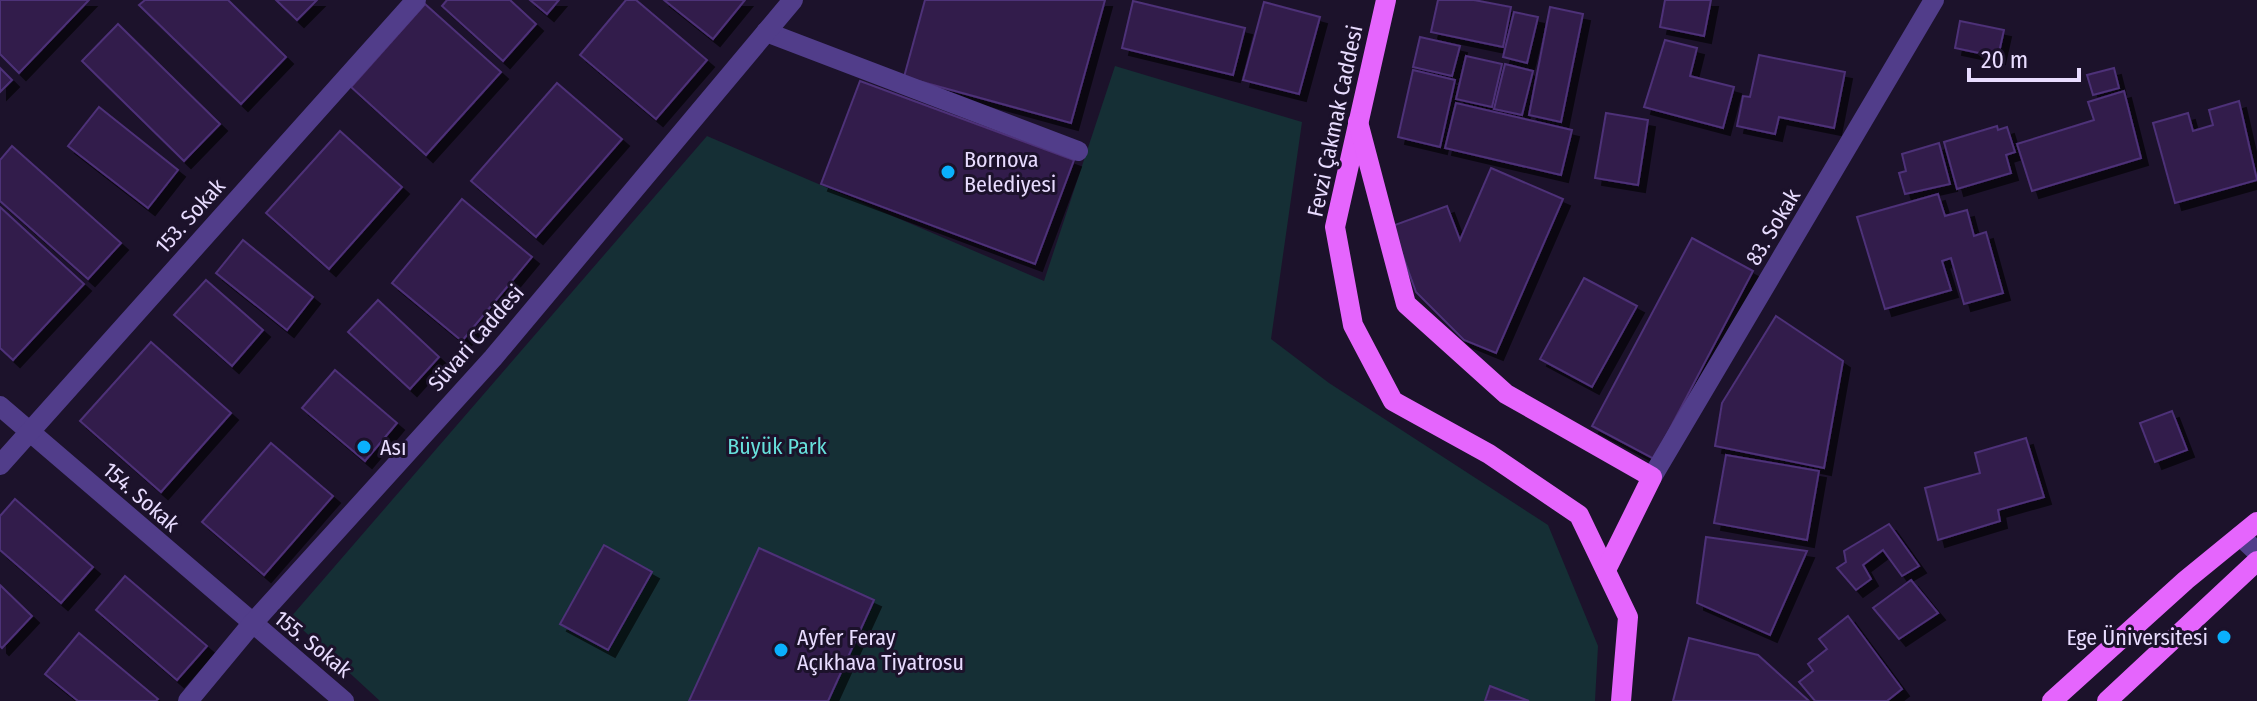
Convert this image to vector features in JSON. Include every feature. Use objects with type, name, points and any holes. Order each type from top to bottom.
[{"type":"main road","name":"Fevzi Çakmak Caddesi","points":[[1386,0],[1357,118],[1335,227],[1353,325],[1393,401],[1489,454],[1579,515],[1628,617],[1621,701]]},
{"type":"main road","points":[[1357,118],[1406,304],[1506,394],[1652,477],[1606,570]]},
{"type":"main road","points":[[2052,701],[2186,580],[2257,522]]},
{"type":"main road","points":[[2107,701],[2257,561]]},
{"type":"street","name":"153. Sokak","points":[[0,465],[416,0]]},
{"type":"street","name":"Süvari Caddesi","points":[[188,701],[251,625],[493,358],[793,0]]},
{"type":"street","name":"83. Sokak","points":[[1652,477],[1934,0]]},
{"type":"street","points":[[766,32],[1078,151]]},
{"type":"street","name":"154. Sokak","points":[[0,406],[251,625]]},
{"type":"street","points":[[2240,536],[2257,552]]},
{"type":"street","name":"155. Sokak","points":[[251,625],[344,701]]},
{"type":"green space","name":"Büyük Park","points":[[1115,66],[1302,122],[1271,339],[1329,383],[1548,525],[1598,646],[1595,701],[380,701],[290,618],[707,136],[1044,281]]},
{"type":"building","points":[[0,0],[89,0],[19,73],[0,54]]},
{"type":"building","points":[[145,0],[228,0],[286,57],[241,104],[139,5]]},
{"type":"building","points":[[276,0],[317,0],[297,20]]},
{"type":"building","points":[[447,0],[510,0],[536,24],[503,61],[442,6]]},
{"type":"building","points":[[530,0],[559,0],[547,14]]},
{"type":"building","points":[[626,0],[636,0],[707,60],[656,119],[580,55]]},
{"type":"building","points":[[664,0],[745,0],[713,39]]},
{"type":"building","points":[[925,0],[1105,0],[1071,123],[904,77]]},
{"type":"building","points":[[1438,0],[1474,0],[1511,7],[1503,47],[1431,32]]},
{"type":"building","points":[[1665,0],[1711,0],[1704,36],[1660,27]]},
{"type":"building","points":[[1133,1],[1245,28],[1233,75],[1122,48]]},
{"type":"building","points":[[1264,2],[1320,17],[1299,94],[1243,80]]},
{"type":"building","points":[[425,4],[501,72],[426,155],[351,87]]},
{"type":"building","points":[[1550,7],[1583,14],[1561,122],[1529,115]]},
{"type":"building","points":[[1514,12],[1538,17],[1527,63],[1503,57]]},
{"type":"building","points":[[1960,21],[2004,30],[1998,57],[1955,48]]},
{"type":"building","points":[[118,24],[220,124],[184,161],[82,61]]},
{"type":"building","points":[[1420,37],[1460,46],[1452,76],[1413,67]]},
{"type":"building","points":[[1665,40],[1697,48],[1690,76],[1734,87],[1723,128],[1644,107]]},
{"type":"building","points":[[1759,55],[1845,72],[1834,128],[1779,117],[1775,134],[1737,126],[1743,96],[1750,97]]},
{"type":"building","points":[[1466,56],[1502,64],[1492,107],[1456,99]]},
{"type":"building","points":[[1505,64],[1533,71],[1522,115],[1494,109]]},
{"type":"building","points":[[0,68],[12,80],[0,92]]},
{"type":"building","points":[[2114,68],[2119,88],[2093,95],[2087,75]]},
{"type":"building","points":[[1413,70],[1455,80],[1440,147],[1398,137]]},
{"type":"building","name":"Bornova Belediyesi","points":[[860,81],[1074,160],[1035,264],[821,184]]},
{"type":"building","points":[[557,83],[622,139],[536,237],[471,181]]},
{"type":"building","points":[[2124,91],[2141,158],[2032,191],[2017,144],[2094,120],[2088,102]]},
{"type":"building","points":[[2239,101],[2257,180],[2175,203],[2153,123],[2188,113],[2193,131],[2213,125],[2209,110]]},
{"type":"building","points":[[1456,103],[1572,130],[1561,175],[1445,148]]},
{"type":"building","points":[[99,107],[178,170],[148,208],[68,146]]},
{"type":"building","points":[[1606,113],[1648,120],[1638,185],[1595,178]]},
{"type":"building","points":[[1997,126],[1998,130],[2007,127],[2015,152],[2006,155],[2011,173],[1957,189],[1944,142]]},
{"type":"building","points":[[340,131],[402,187],[329,269],[266,213]]},
{"type":"building","points":[[1939,143],[1950,184],[1905,194],[1899,173],[1906,171],[1902,154]]},
{"type":"building","points":[[12,146],[121,243],[88,279],[0,201],[0,160]]},
{"type":"building","points":[[1491,168],[1563,199],[1496,353],[1464,340],[1416,292],[1392,226],[1447,206],[1460,240]]},
{"type":"building","points":[[1938,194],[1945,216],[1967,210],[1974,236],[1986,232],[2003,293],[1964,304],[1951,258],[1942,261],[1951,290],[1885,309],[1857,217]]},
{"type":"building","points":[[462,199],[532,257],[462,341],[392,283]]},
{"type":"building","points":[[0,207],[84,284],[13,360],[0,348]]},
{"type":"building","points":[[1692,238],[1753,271],[1654,459],[1592,426]]},
{"type":"building","points":[[243,240],[313,297],[287,330],[216,273]]},
{"type":"building","points":[[1584,278],[1637,306],[1592,387],[1540,359]]},
{"type":"building","points":[[206,280],[263,330],[232,366],[174,315]]},
{"type":"building","points":[[378,300],[439,357],[410,389],[348,332]]},
{"type":"building","points":[[1776,316],[1843,361],[1824,468],[1715,446],[1722,403]]},
{"type":"building","points":[[151,342],[231,413],[161,492],[80,421]]},
{"type":"building","points":[[335,370],[397,423],[365,461],[302,408]]},
{"type":"building","points":[[2172,411],[2187,450],[2155,462],[2140,423]]},
{"type":"building","points":[[2026,438],[2044,497],[1998,510],[2000,521],[1938,540],[1925,488],[1980,473],[1975,453]]},
{"type":"building","points":[[271,443],[333,496],[264,575],[202,522]]},
{"type":"building","points":[[1726,455],[1819,471],[1807,540],[1714,523]]},
{"type":"building","points":[[15,499],[93,567],[61,603],[0,550],[0,516]]},
{"type":"building","points":[[1889,524],[1919,566],[1902,576],[1883,550],[1863,565],[1871,579],[1856,590],[1837,568],[1846,562],[1844,551]]},
{"type":"building","points":[[1706,537],[1807,551],[1770,635],[1697,603]]},
{"type":"building","points":[[604,545],[652,572],[608,650],[560,624]]},
{"type":"building","name":"Ayfer Feray Açıkhava Tiyatrosu","points":[[759,548],[874,600],[828,701],[689,701]]},
{"type":"building","points":[[125,576],[207,646],[177,680],[96,610]]},
{"type":"building","points":[[1911,580],[1938,613],[1899,639],[1873,608]]},
{"type":"building","points":[[0,585],[32,616],[2,648],[0,646]]},
{"type":"building","points":[[1848,616],[1902,689],[1887,701],[1815,701],[1799,682],[1813,671],[1808,664],[1827,649],[1819,639]]},
{"type":"building","points":[[79,633],[158,699],[78,701],[45,674]]},
{"type":"building","points":[[1689,638],[1758,655],[1809,701],[1673,701]]},
{"type":"building","points":[[1490,686],[1529,701],[1485,701]]},
{"type":"place","name":"Bornova Belediyesi","points":[[948,172]]},
{"type":"place","name":"Ası","points":[[364,447]]},
{"type":"place","name":"Ege Üniversitesi","points":[[2224,637]]},
{"type":"place","name":"Ayfer Feray Açıkhava Tiyatrosu","points":[[781,650]]}]
